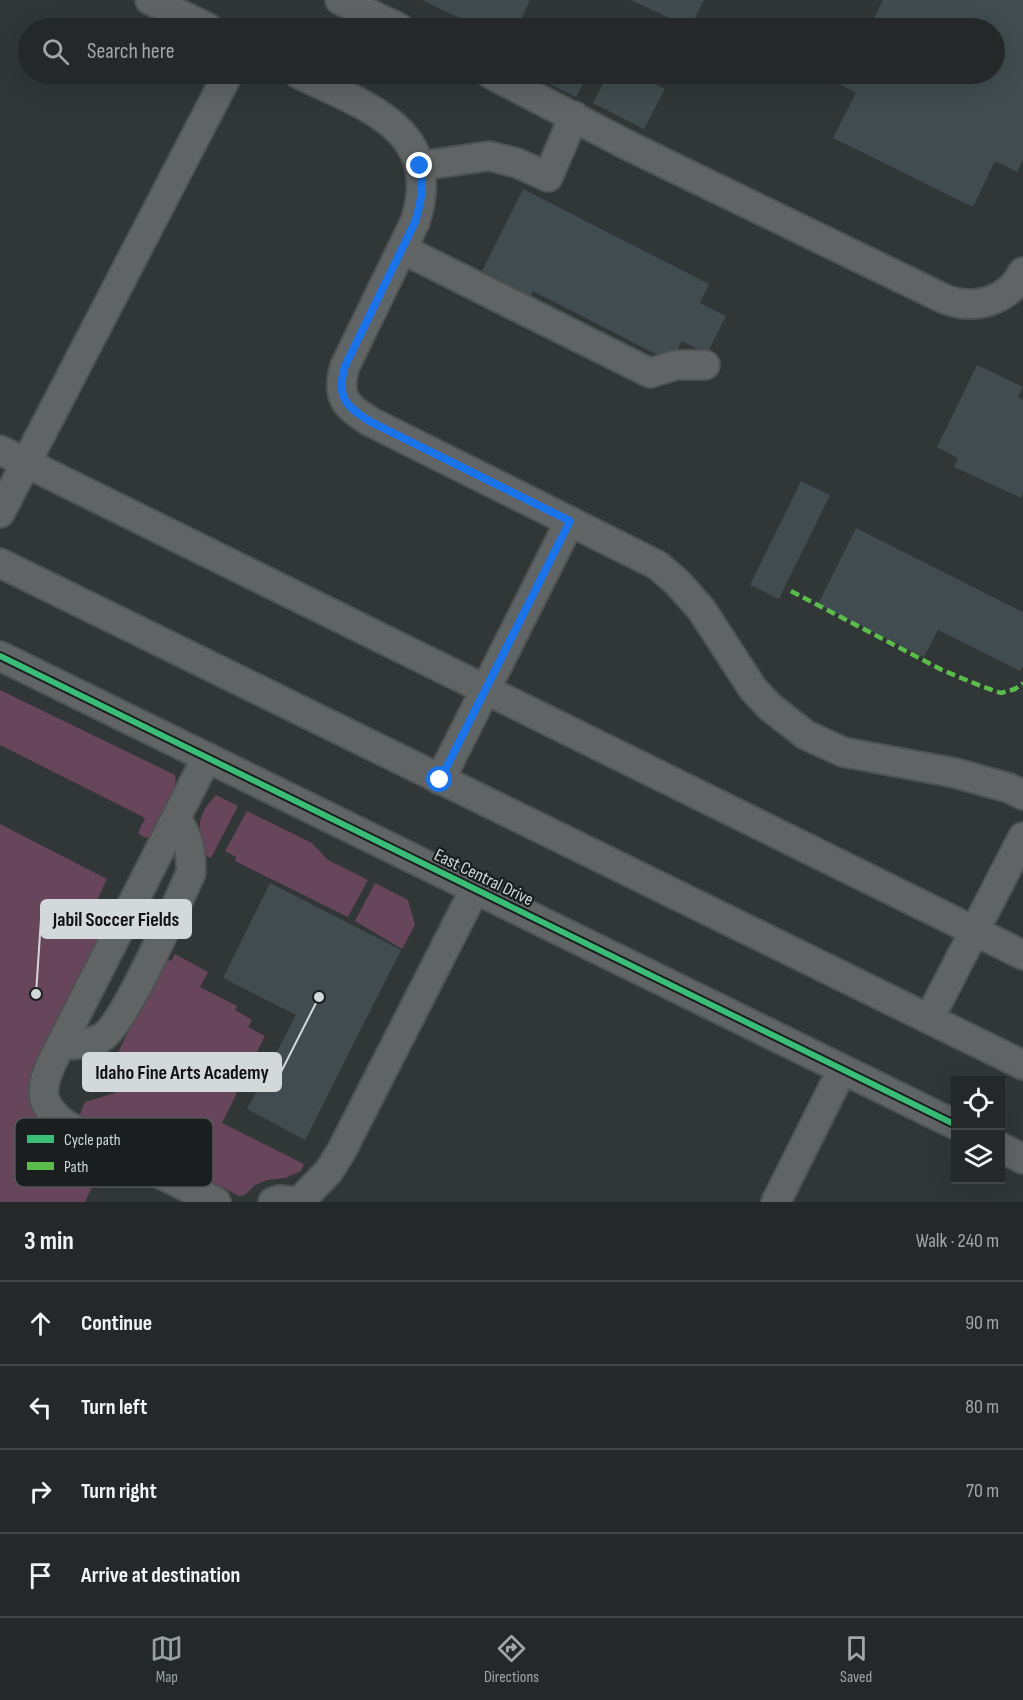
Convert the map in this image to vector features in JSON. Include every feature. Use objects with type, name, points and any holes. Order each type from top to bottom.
[{"type":"street","points":[[150,0],[187,18]]},
{"type":"street","points":[[340,0],[378,18]]},
{"type":"street","points":[[0,513],[223,84]]},
{"type":"street","points":[[320,84],[380,113],[398,128],[411,146],[420,166],[423,186],[415,222],[345,366],[340,383],[344,400],[354,411],[371,422],[640,555],[657,566],[677,582],[700,609],[753,689],[806,735],[843,752],[955,773],[998,785],[1023,795]]},
{"type":"street","points":[[511,84],[656,159],[954,302],[974,304],[993,299],[1009,292],[1023,272]]},
{"type":"street","points":[[420,166],[489,156],[518,164],[548,177],[574,116]]},
{"type":"street","points":[[402,249],[650,373],[676,365],[705,365]]},
{"type":"street","points":[[0,450],[1023,955]]},
{"type":"street","points":[[440,780],[570,521]]},
{"type":"street","points":[[0,563],[1023,1065]]},
{"type":"street","name":"East Central Drive","points":[[0,656],[951,1123]]},
{"type":"street","points":[[57,1118],[44,1100],[44,1080],[207,757]]},
{"type":"street","points":[[61,1045],[81,1044],[103,1037],[121,1016],[191,873],[192,850],[186,833],[176,818]]},
{"type":"street","points":[[929,1019],[1023,837]]},
{"type":"street","points":[[273,1202],[279,1200],[299,1202],[329,1171],[342,1150],[476,889]]},
{"type":"street","points":[[776,1202],[842,1070]]},
{"type":"street","points":[[1005,1150],[1023,1158]]},
{"type":"street","points":[[187,1187],[216,1202]]},
{"type":"shaded area","points":[[0,690],[175,775],[176,783],[172,799],[150,837],[145,838],[138,833],[145,818],[0,745]]},
{"type":"shaded area","points":[[216,795],[238,806],[211,858],[205,855],[200,823],[204,810]]},
{"type":"shaded area","points":[[247,811],[312,843],[328,860],[368,880],[348,917],[235,861],[236,857],[225,851]]},
{"type":"shaded area","points":[[0,824],[107,879],[94,907],[111,916],[32,1071],[29,1090],[31,1104],[39,1118],[15,1118],[15,1187],[92,1187],[85,1202],[0,1202]]},
{"type":"shaded area","points":[[375,883],[408,900],[415,925],[402,949],[355,921]]},
{"type":"shaded area","points":[[175,954],[208,972],[200,987],[237,1006],[235,1010],[252,1020],[248,1027],[265,1036],[222,1123],[304,1164],[301,1171],[285,1178],[268,1180],[255,1185],[245,1195],[239,1196],[213,1183],[213,1118],[88,1118],[80,1114],[85,1102],[115,1093],[108,1073],[164,958],[171,961]]},
{"type":"building","points":[[422,0],[530,0],[522,18],[459,18]]},
{"type":"building","points":[[631,0],[704,0],[695,18],[669,18]]},
{"type":"building","points":[[883,0],[1023,0],[1023,160],[1017,172],[995,161],[973,207],[833,138],[856,93],[841,85],[1005,84],[1005,18],[874,18]]},
{"type":"building","points":[[549,84],[583,84],[576,97]]},
{"type":"building","points":[[603,84],[655,84],[665,89],[644,129],[593,103]]},
{"type":"building","points":[[523,189],[709,284],[700,303],[726,316],[707,354],[682,341],[671,362],[533,291],[531,296],[482,271]]},
{"type":"building","points":[[977,365],[1023,387],[1018,397],[1023,400],[1023,493],[1021,498],[954,467],[958,458],[937,447]]},
{"type":"building","points":[[801,481],[830,495],[779,599],[750,585]]},
{"type":"building","points":[[856,528],[1023,612],[1023,666],[1020,671],[938,630],[924,657],[818,604]]},
{"type":"building","points":[[270,883],[401,950],[305,1140],[247,1109],[296,1015],[223,978]]},
{"type":"marked path","points":[[791,591],[942,670],[981,686],[1001,693],[1015,689],[1023,683]]},
{"type":"cycle path","points":[[0,656],[951,1123]]},
{"type":"place","name":"Jabil Soccer Fields","points":[[36,994]]},
{"type":"place","name":"Idaho Fine Arts Academy","points":[[319,997]]},
{"type":"route","points":[[420,166],[423,186],[415,222],[345,366],[340,383],[344,400],[354,411],[371,422],[570,521],[440,780]]}]
